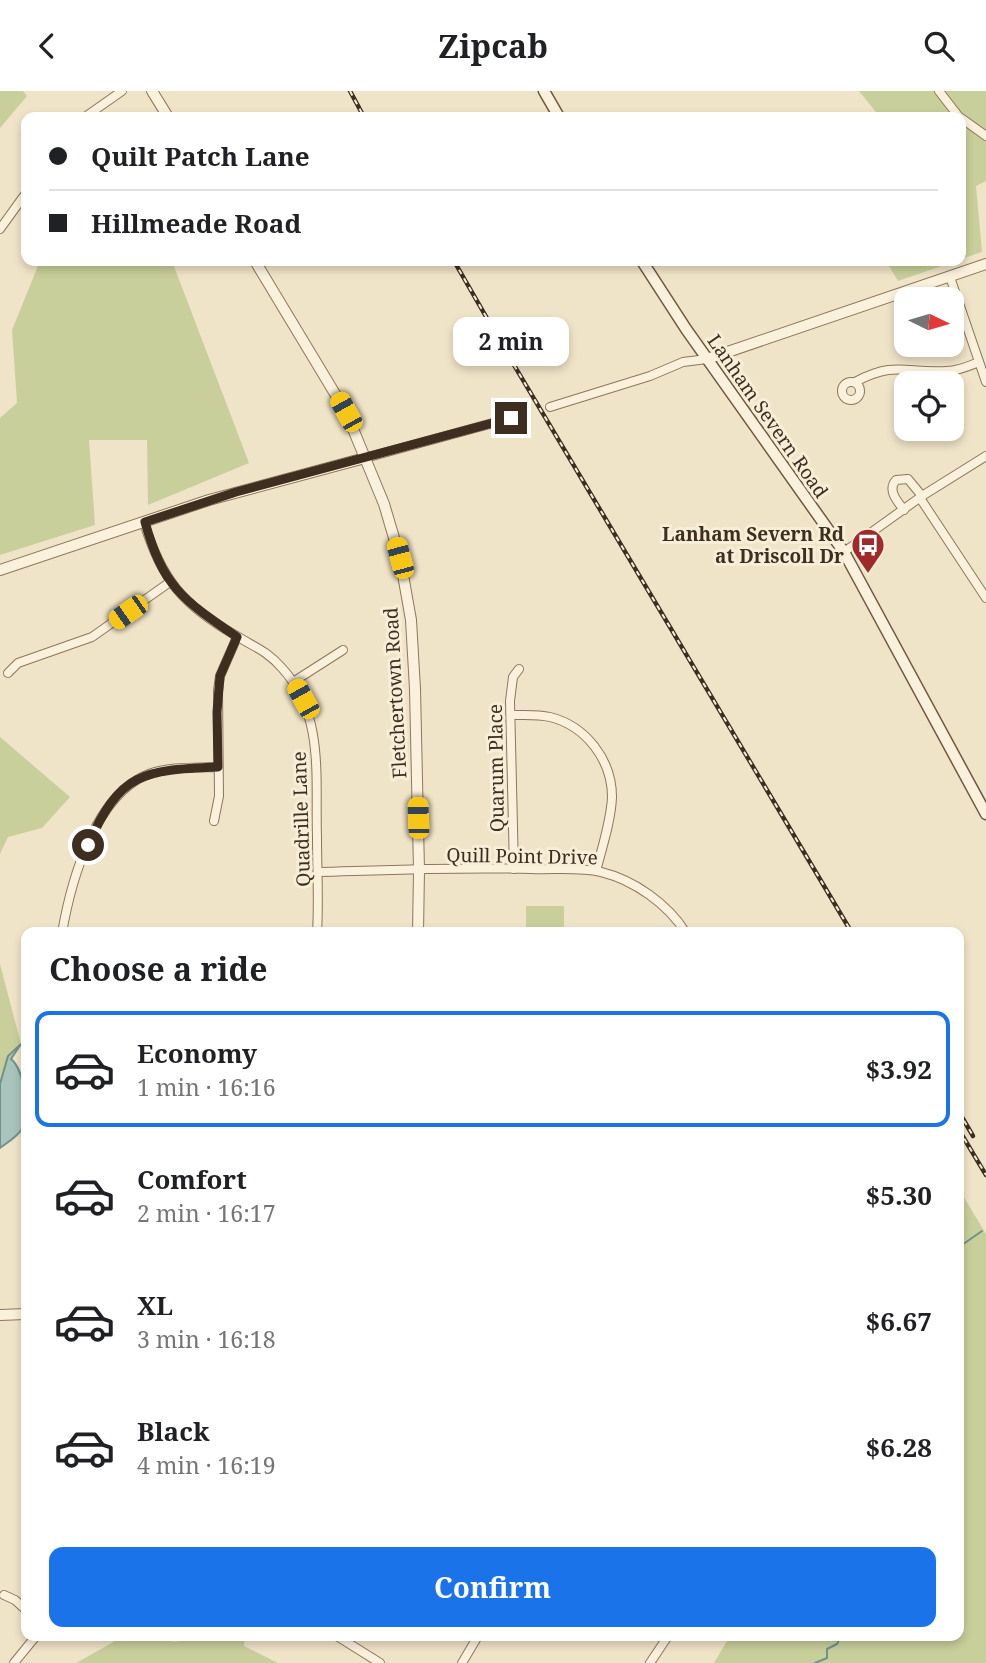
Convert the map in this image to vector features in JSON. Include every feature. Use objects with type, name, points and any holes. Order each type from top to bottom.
[{"type":"main road","points":[[544,91],[556,112]]},
{"type":"main road","name":"Lanham Severn Road","points":[[645,266],[707,359],[844,552],[986,814]]},
{"type":"street","points":[[92,112],[122,91]]},
{"type":"street","points":[[939,91],[955,112]]},
{"type":"street","points":[[153,92],[165,112]]},
{"type":"street","points":[[966,122],[986,136]]},
{"type":"street","points":[[0,229],[21,200]]},
{"type":"street","points":[[550,407],[650,376],[683,362],[707,359],[986,264]]},
{"type":"street","name":"Fletchertown Road","points":[[259,266],[346,412],[393,532],[406,583],[415,689],[418,927]]},
{"type":"street","points":[[950,277],[986,382]]},
{"type":"street","points":[[855,382],[886,369],[947,371],[979,362]]},
{"type":"street","points":[[0,570],[236,492],[511,418]]},
{"type":"street","points":[[844,552],[921,497],[986,456]]},
{"type":"street","points":[[904,510],[892,492],[892,487],[896,480],[908,479],[986,598]]},
{"type":"street","name":"Quadrille Lane","points":[[145,522],[156,556],[170,582],[186,601],[237,637],[262,650],[293,682],[306,706],[314,739],[317,927]]},
{"type":"street","points":[[8,673],[18,663],[92,637],[170,582]]},
{"type":"street","points":[[214,821],[219,796],[219,683],[237,637]]},
{"type":"street","points":[[293,682],[343,650]]},
{"type":"street","name":"Quarum Place","points":[[514,869],[511,686],[519,669]]},
{"type":"street","points":[[512,715],[551,717],[570,725],[592,743],[605,762],[611,785],[611,804],[596,871]]},
{"type":"street","points":[[63,927],[74,877],[100,822],[118,793],[133,781],[159,771],[218,767]]},
{"type":"street","name":"Quill Point Drive","points":[[318,872],[514,869],[596,871],[617,877],[650,896],[681,927]]},
{"type":"street","points":[[0,1315],[21,1314]]},
{"type":"street","points":[[4,1595],[21,1605]]},
{"type":"street","points":[[14,1663],[32,1641]]},
{"type":"street","points":[[345,1641],[380,1663]]},
{"type":"street","points":[[462,1663],[475,1641]]},
{"type":"street","points":[[650,1663],[665,1641]]},
{"type":"green space","points":[[0,91],[23,91],[27,96],[0,128]]},
{"type":"green space","points":[[859,91],[986,91],[986,181],[976,186],[982,252],[966,257],[966,112],[876,112]]},
{"type":"green space","points":[[38,266],[174,266],[249,463],[148,505],[147,440],[89,440],[95,525],[0,555],[0,418],[17,403],[12,330]]},
{"type":"green space","points":[[889,266],[942,266],[898,281]]},
{"type":"green space","points":[[0,737],[70,797],[42,828],[8,837],[0,854]]},
{"type":"green space","points":[[526,906],[564,906],[564,927],[526,927]]},
{"type":"green space","points":[[0,964],[21,1044],[8,1056],[0,1084]]},
{"type":"green space","points":[[964,1197],[986,1234],[986,1663],[714,1663],[727,1641],[964,1641]]},
{"type":"green space","points":[[115,1641],[244,1641],[244,1646],[278,1663],[76,1663]]},
{"type":"water","points":[[21,1044],[11,1059],[21,1077],[21,1130],[0,1148],[0,1084],[8,1056]]},
{"type":"waterway","points":[[964,1244],[982,1231]]},
{"type":"waterway","points":[[815,1663],[827,1658],[827,1649],[838,1641]]},
{"type":"railway","points":[[350,91],[361,112]]},
{"type":"railway","points":[[457,266],[848,927]]},
{"type":"railway","points":[[964,1121],[973,1136]]},
{"type":"railway","points":[[964,1138],[986,1175]]},
{"type":"place","name":"Lanham Severn Rd at Driscoll Dr","points":[[868,575]]},
{"type":"route","points":[[88,845],[112,799],[133,781],[159,771],[218,767],[217,712],[220,676],[237,637],[186,601],[177,591],[156,556],[145,522],[236,492],[511,418]]}]
